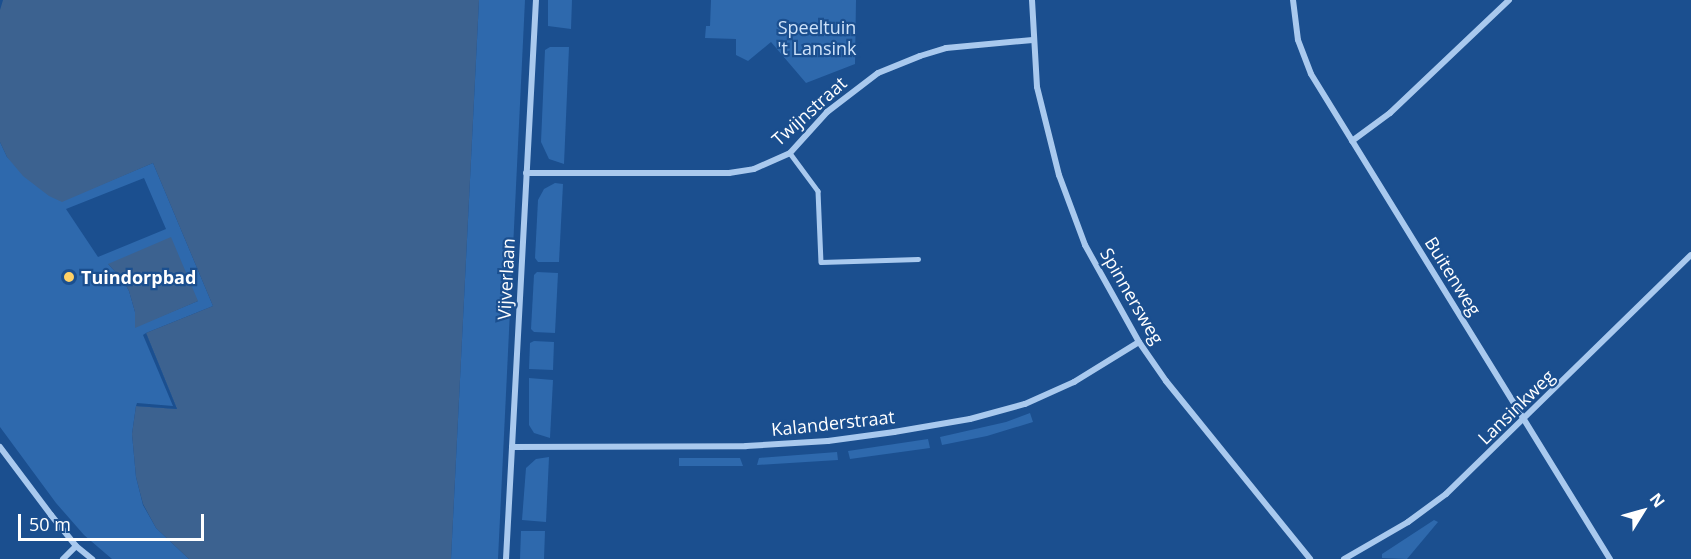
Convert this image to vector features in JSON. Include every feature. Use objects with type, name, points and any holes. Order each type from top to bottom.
[{"type":"street","name":"Vijverlaan","points":[[506,559],[536,0]]},
{"type":"street","name":"Spinnersweg","points":[[1032,0],[1037,87],[1059,175],[1086,245],[1139,342],[1166,381],[1310,559]]},
{"type":"street","name":"Buitenweg","points":[[1293,0],[1298,40],[1311,74],[1610,559]]},
{"type":"street","points":[[1352,141],[1390,113],[1509,0]]},
{"type":"street","name":"Twijnstraat","points":[[526,173],[729,173],[754,169],[790,153],[827,112],[878,73],[946,48],[1034,40]]},
{"type":"street","name":"Lansinkweg","points":[[1344,559],[1408,522],[1446,494],[1524,421],[1691,255]]},
{"type":"street","name":"Kalanderstraat","points":[[512,447],[746,446],[828,441],[903,431],[970,419],[1025,404],[1074,382],[1139,342]]},
{"type":"street","points":[[0,447],[76,546],[92,559]]},
{"type":"street","points":[[63,559],[76,546]]},
{"type":"lane","points":[[790,153],[818,191],[821,262],[918,259]]},
{"type":"green space","points":[[479,0],[525,0],[498,559],[451,559]]},
{"type":"green space","points":[[548,0],[572,0],[571,29],[548,26]]},
{"type":"green space","name":"Speeltuin 't Lansink","points":[[711,0],[856,0],[855,64],[806,83],[771,42],[748,61],[736,55],[736,39],[705,38],[706,26],[710,26]]},
{"type":"green space","points":[[550,47],[569,47],[564,164],[549,159],[541,142],[545,50]]},
{"type":"green space","points":[[0,142],[7,157],[62,201],[153,163],[213,306],[146,333],[177,409],[136,406],[132,434],[136,477],[143,505],[156,528],[189,559],[112,559],[84,535],[56,503],[0,427]],"holes":[[[144,178],[166,229],[98,257],[66,209]],[[108,264],[198,301],[135,327],[135,312],[129,291],[123,280]]]},
{"type":"green space","points":[[555,183],[563,184],[559,262],[538,262],[535,258],[538,200],[544,189]]},
{"type":"green space","points":[[537,272],[558,273],[555,333],[534,332],[531,329],[534,275]]},
{"type":"green space","points":[[534,341],[554,342],[553,370],[529,369],[530,343]]},
{"type":"green space","points":[[529,378],[553,380],[550,438],[534,433],[529,425]]},
{"type":"green space","points":[[1030,413],[1033,422],[987,436],[942,445],[940,437],[1006,422]]},
{"type":"green space","points":[[928,439],[930,448],[850,459],[848,451]]},
{"type":"green space","points":[[837,452],[838,460],[757,465],[759,458]]},
{"type":"green space","points":[[549,457],[546,522],[522,520],[526,468],[536,459]]},
{"type":"green space","points":[[679,458],[740,458],[743,466],[679,466]]},
{"type":"green space","points":[[1434,520],[1438,522],[1407,559],[1382,558],[1382,554]]},
{"type":"green space","points":[[521,531],[545,531],[544,559],[520,559]]},
{"type":"shaded area","points":[[3,0],[479,0],[451,559],[189,559],[156,528],[143,504],[136,477],[132,434],[136,406],[177,409],[146,333],[213,306],[153,163],[62,202],[49,196],[23,176],[7,157],[0,142],[0,10]]},
{"type":"shaded area","points":[[171,237],[198,301],[135,328],[135,312],[129,291],[123,280],[108,264]]},
{"type":"pier","points":[[146,333],[177,409],[136,406],[137,403],[173,406],[143,335]]},
{"type":"place","name":"Tuindorpbad","points":[[69,277]]}]
